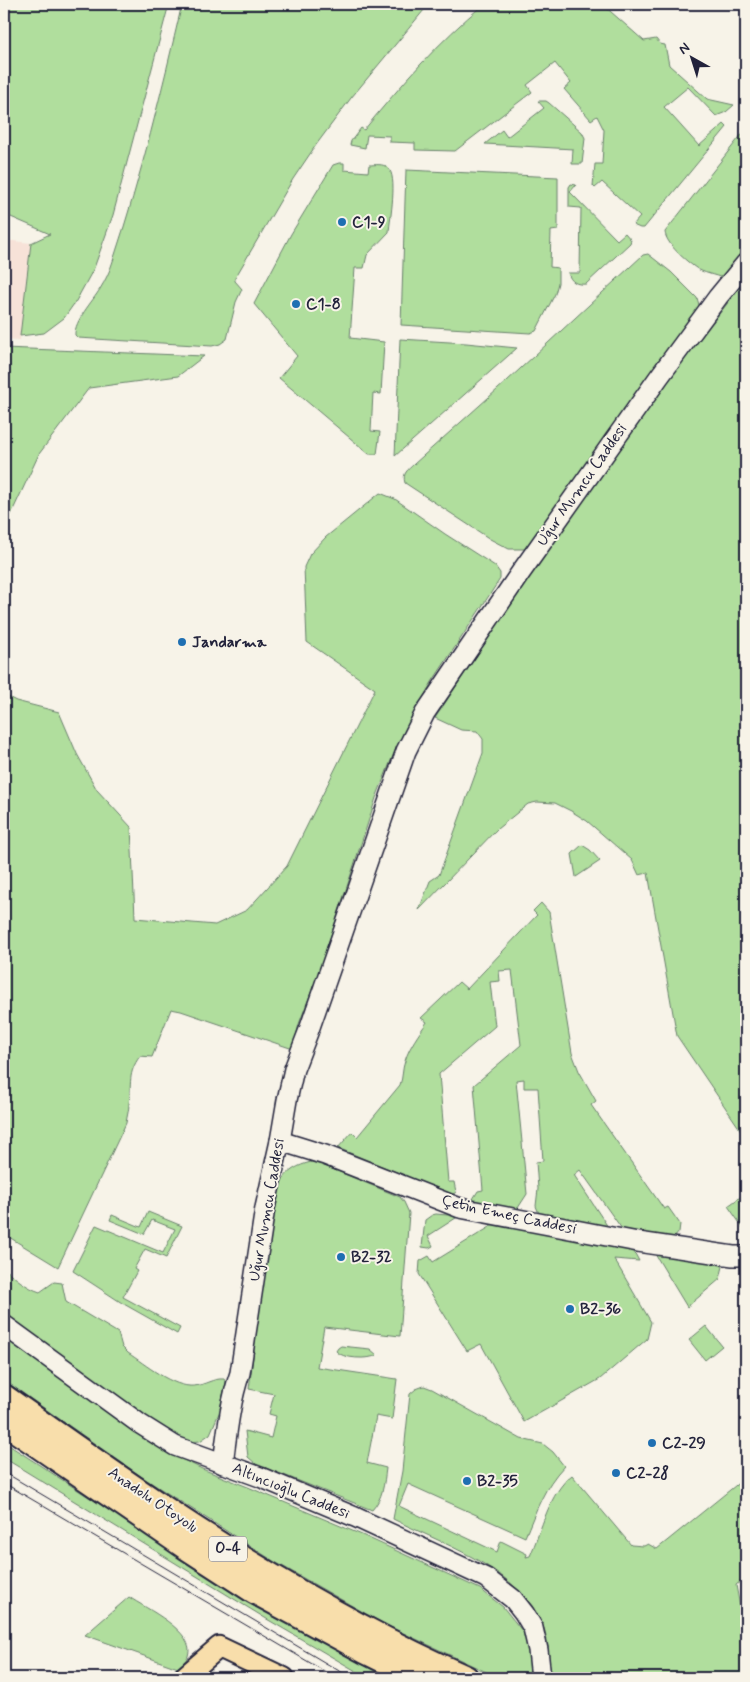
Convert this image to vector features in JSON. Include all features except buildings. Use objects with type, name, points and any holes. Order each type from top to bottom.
[{"type":"highway","name":"Anadolu Otoyolu","points":[[4,1398],[189,1525],[266,1573],[375,1634],[466,1678]]},
{"type":"highway","name":"Anadolu Otoyolu","points":[[4,1422],[186,1547],[254,1591],[364,1651],[420,1678]]},
{"type":"main road","points":[[183,1678],[219,1647],[284,1678]]},
{"type":"street","name":"Uğur Mumcu Caddesi","points":[[240,1373],[265,1208],[294,1069],[406,751],[425,713],[521,572],[683,345],[746,263]]},
{"type":"street","name":"Çetin Emeç Caddesi","points":[[280,1141],[325,1155],[460,1208],[638,1242],[733,1256],[746,1256]]},
{"type":"street","name":"Altıncıoğlu Caddesi","points":[[4,1325],[140,1424],[175,1446],[355,1517],[486,1578],[513,1599],[533,1628],[541,1678]]},
{"type":"street","points":[[229,1466],[228,1424],[235,1386],[240,1373]]},
{"type":"street","points":[[229,1466],[237,1428],[242,1388],[240,1373]]},
{"type":"street","points":[[192,1452],[203,1450],[212,1444],[228,1424]]},
{"type":"shaded area","points":[[4,240],[31,243],[20,340],[4,339]]},
{"type":"green space","points":[[4,4],[169,4],[113,215],[94,268],[76,301],[64,318],[44,333],[20,336],[31,243],[50,234],[4,214]]},
{"type":"green space","points":[[182,4],[429,4],[351,98],[293,179],[235,278],[235,281],[242,289],[236,302],[227,339],[220,344],[212,346],[78,338],[75,335],[76,329],[112,265],[133,198]]},
{"type":"green space","points":[[484,4],[602,4],[644,41],[656,39],[660,44],[665,45],[669,65],[707,99],[734,105],[726,112],[716,116],[688,87],[664,107],[699,146],[724,124],[727,127],[644,228],[633,225],[640,217],[602,182],[595,188],[593,186],[595,164],[602,164],[604,130],[597,116],[591,120],[564,89],[571,83],[555,63],[527,85],[532,92],[455,151],[415,150],[415,143],[390,142],[390,136],[367,135],[365,148],[350,145],[361,128],[364,130],[421,64],[451,33]]},
{"type":"green space","points":[[538,101],[549,103],[582,132],[585,138],[582,164],[572,164],[573,149],[485,144],[502,130],[507,137],[544,108]]},
{"type":"green space","points":[[746,129],[746,250],[723,278],[702,271],[692,265],[673,247],[665,232]]},
{"type":"green space","points":[[344,163],[344,170],[368,172],[369,165],[384,165],[391,173],[393,180],[389,232],[367,255],[364,268],[355,268],[350,338],[384,342],[381,394],[373,393],[371,431],[380,432],[377,454],[369,454],[279,378],[297,356],[254,304],[291,234],[333,165]]},
{"type":"green space","points":[[406,170],[558,177],[558,230],[551,231],[550,267],[558,268],[558,283],[555,294],[536,331],[530,333],[401,325]]},
{"type":"green space","points":[[571,184],[576,185],[570,192],[617,240],[625,233],[631,240],[586,284],[574,282],[568,273],[580,273],[581,208],[569,207],[569,187]]},
{"type":"green space","points":[[648,254],[671,272],[697,298],[700,308],[525,549],[509,549],[490,539],[405,483],[405,474],[410,468],[643,255]]},
{"type":"green space","points":[[746,279],[746,958],[743,959],[746,970],[746,1138],[677,1036],[648,873],[639,875],[632,860],[587,821],[555,803],[537,802],[528,804],[497,829],[419,910],[430,881],[439,875],[483,753],[483,739],[477,731],[461,730],[435,718],[529,577],[667,382]]},
{"type":"green space","points":[[400,339],[466,343],[517,348],[395,456]]},
{"type":"green space","points":[[4,348],[204,356],[178,376],[89,388],[39,454],[4,526]]},
{"type":"green space","points":[[380,493],[395,499],[495,566],[500,573],[500,579],[432,682],[394,753],[376,798],[320,969],[299,1024],[293,1049],[171,1009],[152,1057],[140,1056],[133,1068],[126,1123],[58,1267],[4,1234],[4,695],[16,701],[59,712],[77,754],[97,790],[131,827],[135,918],[215,925],[247,910],[287,866],[375,689],[307,642],[304,567],[310,554],[326,537]]},
{"type":"green space","points":[[582,845],[590,850],[600,861],[576,877],[572,854]]},
{"type":"green space","points":[[541,903],[549,912],[572,1053],[579,1071],[596,1101],[591,1105],[664,1209],[668,1207],[680,1224],[679,1232],[674,1238],[622,1229],[580,1170],[574,1175],[608,1227],[540,1216],[536,1206],[538,1189],[536,1162],[543,1161],[538,1088],[524,1088],[524,1079],[516,1080],[527,1194],[516,1211],[471,1202],[478,1191],[483,1190],[474,1085],[521,1045],[512,970],[499,971],[500,981],[490,982],[495,1026],[439,1074],[448,1182],[454,1182],[456,1192],[452,1195],[338,1148],[352,1132],[357,1137],[400,1085],[407,1056],[414,1041],[427,1022],[421,1018],[459,982],[467,989],[537,915],[533,911]]},
{"type":"green space","points":[[311,1162],[400,1197],[409,1213],[400,1336],[324,1327],[317,1367],[397,1379],[392,1419],[376,1416],[367,1463],[386,1468],[381,1496],[372,1510],[256,1464],[248,1457],[245,1431],[271,1438],[276,1416],[269,1414],[274,1394],[249,1389],[272,1209],[280,1185],[288,1173]]},
{"type":"green space","points":[[746,1193],[746,1232],[728,1206]]},
{"type":"green space","points":[[148,1212],[182,1226],[166,1258],[145,1249],[134,1269],[137,1271],[123,1297],[180,1328],[177,1334],[122,1303],[73,1271],[96,1225],[163,1253],[175,1229],[152,1220],[144,1234],[110,1220],[112,1215],[141,1227]]},
{"type":"green space","points":[[436,1214],[459,1216],[428,1236],[433,1246],[429,1248],[422,1247],[425,1220]]},
{"type":"green space","points":[[492,1223],[632,1248],[639,1261],[614,1259],[651,1322],[647,1339],[600,1379],[524,1422],[481,1344],[467,1351],[419,1274],[420,1261],[429,1256],[433,1262],[490,1227]]},
{"type":"green space","points":[[4,1246],[6,1248],[6,1260],[4,1268]]},
{"type":"green space","points":[[655,1254],[724,1262],[720,1279],[687,1307]]},
{"type":"green space","points":[[4,1268],[26,1285],[40,1292],[54,1282],[62,1283],[66,1302],[118,1333],[122,1347],[128,1353],[168,1379],[186,1386],[194,1386],[224,1379],[226,1382],[219,1413],[210,1434],[200,1441],[188,1442],[147,1418],[4,1314]]},
{"type":"green space","points":[[706,1326],[722,1346],[705,1360],[689,1340]]},
{"type":"green space","points":[[4,1335],[170,1453],[202,1469],[362,1535],[480,1589],[503,1607],[523,1632],[530,1652],[533,1678],[499,1678],[384,1624],[275,1562],[142,1477],[4,1380]]},
{"type":"green space","points":[[341,1346],[370,1349],[377,1355],[362,1358],[344,1356],[336,1351]]},
{"type":"green space","points":[[424,1386],[521,1439],[543,1444],[553,1452],[564,1466],[546,1491],[525,1537],[408,1484],[399,1506],[497,1552],[501,1541],[527,1554],[526,1557],[530,1556],[557,1491],[572,1475],[631,1545],[644,1546],[648,1544],[657,1549],[746,1477],[746,1577],[736,1585],[740,1607],[746,1611],[746,1678],[548,1678],[549,1654],[547,1638],[542,1622],[526,1598],[492,1569],[453,1547],[393,1519],[402,1471],[410,1394]]},
{"type":"green space","points":[[4,1442],[249,1601],[387,1678],[368,1678],[265,1618],[4,1458]]},
{"type":"green space","points":[[129,1597],[168,1622],[185,1638],[189,1647],[188,1656],[178,1668],[85,1635]]},
{"type":"tram line","points":[[4,1472],[351,1678]]},
{"type":"tram line","points":[[4,1483],[336,1678]]},
{"type":"place","name":"C1-9","points":[[342,222]]},
{"type":"place","name":"C1-8","points":[[296,304]]},
{"type":"place","name":"Jandarma","points":[[182,642]]},
{"type":"place","name":"B2-32","points":[[341,1257]]},
{"type":"place","name":"B2-36","points":[[570,1309]]},
{"type":"place","name":"C2-29","points":[[652,1443]]},
{"type":"place","name":"C2-28","points":[[616,1473]]},
{"type":"place","name":"B2-35","points":[[467,1481]]}]
